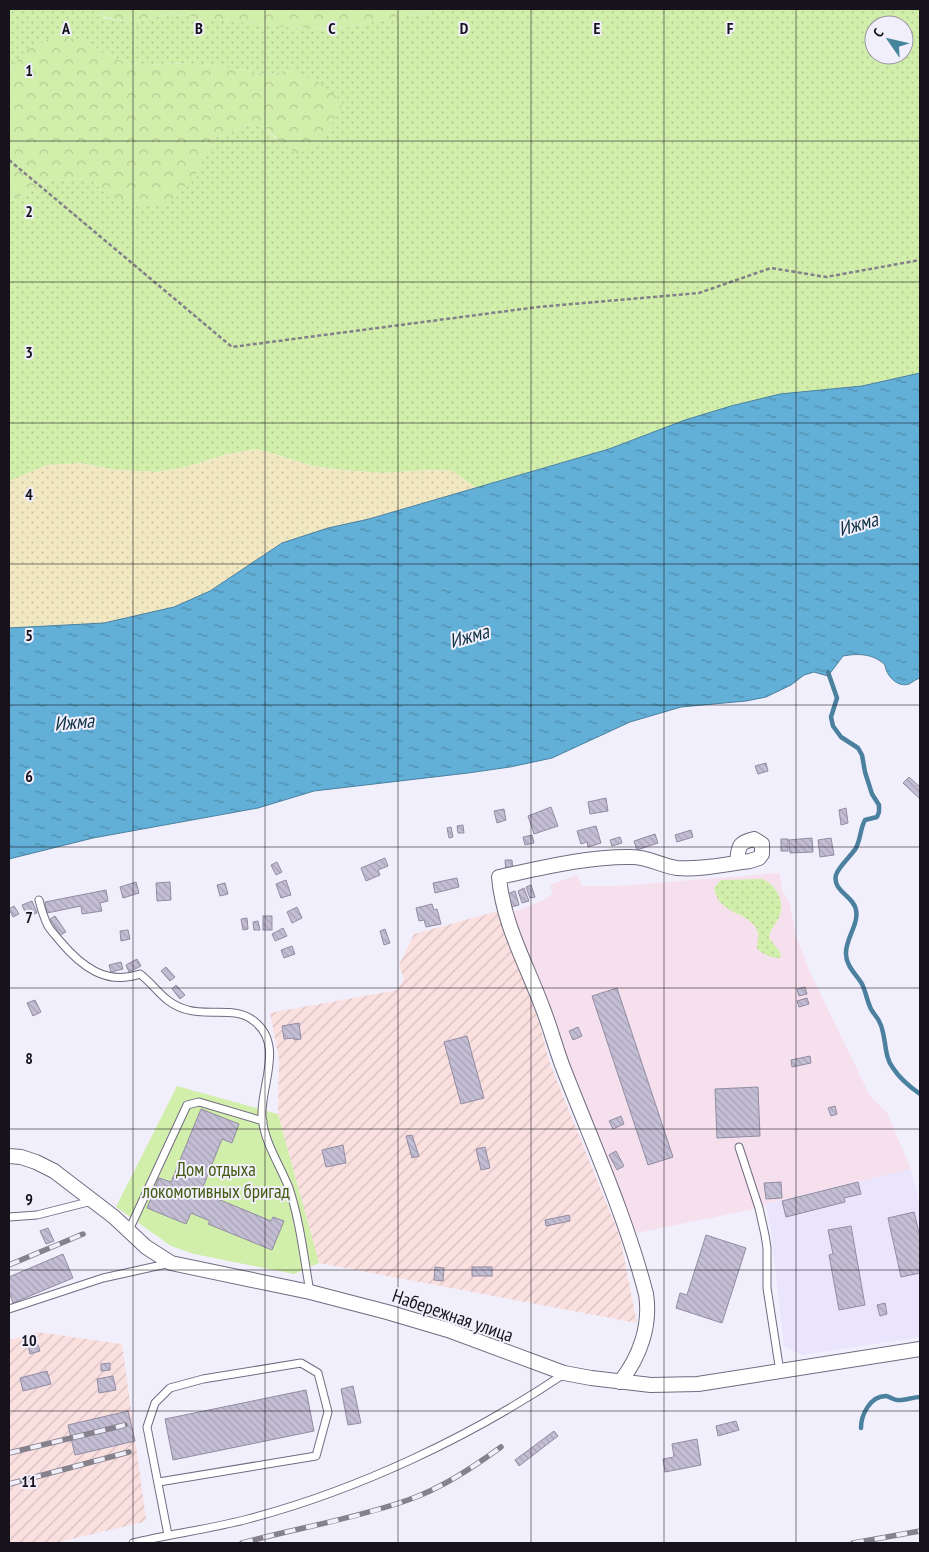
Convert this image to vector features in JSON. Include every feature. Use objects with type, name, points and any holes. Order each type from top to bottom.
[{"type":"street","points":[[620,1382],[634,1360],[645,1333],[648,1308],[646,1294],[606,1172],[564,1070],[542,1004],[510,928],[500,892],[499,876],[552,866],[614,858],[640,857],[668,866],[685,868],[737,862]]},
{"type":"street","name":"Набережная улица","points":[[9,1156],[21,1157],[36,1162],[54,1171],[129,1230],[146,1247],[171,1263],[310,1292],[448,1330],[564,1373],[651,1385],[690,1384],[780,1372],[920,1349]]},
{"type":"lane","points":[[39,900],[48,927],[73,956],[92,971],[118,977],[134,977],[140,974],[163,998],[177,1006],[188,1010],[247,1016],[259,1026],[266,1036],[271,1058],[262,1107],[263,1121],[270,1148],[289,1189],[310,1292]]},
{"type":"lane","points":[[129,1230],[187,1104],[200,1102],[263,1121]]},
{"type":"lane","points":[[739,1147],[760,1208],[765,1235],[767,1248],[767,1288],[780,1372]]},
{"type":"lane","points":[[9,1217],[37,1216],[92,1200]]},
{"type":"lane","points":[[9,1309],[103,1278],[171,1263]]},
{"type":"lane","points":[[159,1482],[316,1456],[328,1412],[318,1373],[300,1363],[203,1379],[170,1388],[155,1403],[147,1426],[168,1535]]},
{"type":"lane","points":[[133,1543],[247,1519],[286,1508],[371,1477],[454,1438],[539,1390],[564,1373]]},
{"type":"path","points":[[9,160],[232,347],[538,307],[699,293],[770,268],[826,277],[920,260]]},
{"type":"shaded area","points":[[780,873],[782,891],[790,904],[796,936],[809,970],[870,1096],[887,1113],[911,1169],[766,1204],[759,1208],[637,1233],[634,1231],[510,913],[544,900],[553,893],[550,885],[577,875],[582,886],[617,886]]},
{"type":"shaded area","points":[[498,911],[540,1025],[549,1061],[620,1237],[637,1323],[319,1263],[278,1114],[279,1059],[270,1013],[397,990],[404,979],[399,965],[414,934]]},
{"type":"shaded area","points":[[911,1169],[920,1205],[920,1337],[803,1355],[784,1347],[766,1204]]},
{"type":"shaded area","points":[[37,1332],[122,1344],[146,1519],[143,1522],[55,1543],[9,1543],[9,1340]]},
{"type":"green space","points":[[9,9],[102,9],[103,18],[130,22],[170,14],[285,27],[333,29],[440,9],[920,9],[920,373],[862,386],[780,394],[731,406],[685,420],[609,449],[476,488],[452,471],[433,470],[381,473],[342,470],[313,466],[257,449],[224,455],[187,467],[156,472],[116,470],[80,463],[9,481],[9,201],[53,180],[89,178],[110,197],[196,174],[214,138],[257,122],[277,139],[294,71],[264,74],[185,63],[147,65],[124,62],[81,40],[25,51],[9,71]]},
{"type":"green space","points":[[102,9],[440,9],[333,29],[285,27],[170,14],[130,22],[103,17]]},
{"type":"green space","points":[[55,36],[81,40],[124,62],[147,65],[185,63],[264,74],[294,71],[322,84],[343,103],[326,135],[298,155],[257,122],[214,138],[196,174],[167,206],[134,203],[110,197],[89,178],[53,180],[9,201],[9,71],[25,51]]},
{"type":"green space","points":[[762,879],[775,889],[780,898],[780,914],[770,932],[769,938],[780,952],[781,958],[768,956],[757,948],[758,932],[754,925],[722,904],[714,888],[721,880]]},
{"type":"green space","name":"Дом отдыха локомотивных бригад","points":[[177,1086],[278,1114],[319,1263],[294,1274],[194,1254],[171,1246],[116,1207]]},
{"type":"sand","points":[[257,449],[313,466],[342,470],[381,473],[433,470],[452,471],[476,488],[369,519],[328,528],[282,543],[210,591],[174,607],[104,623],[9,628],[9,481],[46,465],[80,463],[116,470],[156,472],[187,467],[224,455]]},
{"type":"water","name":"Ижма","points":[[920,373],[920,678],[909,684],[900,684],[893,680],[881,661],[860,655],[843,656],[828,676],[814,672],[804,675],[791,685],[766,697],[746,701],[681,707],[630,722],[552,758],[468,773],[314,791],[258,808],[93,838],[9,859],[9,628],[104,623],[174,607],[210,591],[282,543],[328,528],[369,519],[609,449],[685,420],[731,406],[780,394],[862,386]]},
{"type":"building","points":[[766,763],[768,771],[758,774],[755,766]]},
{"type":"building","points":[[909,777],[920,787],[920,799],[903,783]]},
{"type":"building","points":[[606,798],[608,811],[590,814],[588,802]]},
{"type":"building","points":[[551,807],[558,826],[534,834],[528,816]]},
{"type":"building","points":[[846,808],[848,823],[841,825],[839,810]]},
{"type":"building","points":[[504,809],[506,820],[497,823],[494,811]]},
{"type":"building","points":[[463,825],[464,833],[458,833],[457,826]]},
{"type":"building","points":[[596,826],[601,843],[588,847],[587,842],[581,844],[577,831]]},
{"type":"building","points":[[451,827],[453,837],[449,838],[447,828]]},
{"type":"building","points":[[691,830],[693,837],[677,842],[675,835]]},
{"type":"building","points":[[655,834],[658,843],[637,850],[634,841]]},
{"type":"building","points":[[532,835],[534,843],[525,845],[523,837]]},
{"type":"building","points":[[620,837],[622,843],[612,846],[610,840]]},
{"type":"building","points":[[812,838],[813,852],[790,853],[789,840]]},
{"type":"building","points":[[831,838],[834,855],[820,857],[818,840]]},
{"type":"building","points":[[781,839],[788,839],[788,851],[781,851]]},
{"type":"building","points":[[385,858],[388,866],[378,870],[380,875],[366,881],[361,868]]},
{"type":"building","points":[[505,860],[512,860],[513,872],[506,872]]},
{"type":"building","points":[[277,862],[282,872],[276,875],[271,865]]},
{"type":"building","points":[[457,878],[459,887],[435,893],[433,883]]},
{"type":"building","points":[[286,880],[291,895],[281,898],[276,884]]},
{"type":"building","points":[[136,882],[139,893],[123,898],[120,887]]},
{"type":"building","points":[[170,882],[171,900],[157,901],[156,883]]},
{"type":"building","points":[[225,883],[228,894],[220,896],[217,885]]},
{"type":"building","points":[[531,885],[535,897],[530,898],[526,887]]},
{"type":"building","points":[[524,888],[529,901],[522,903],[518,891]]},
{"type":"building","points":[[106,890],[108,901],[100,903],[102,911],[82,914],[81,906],[47,913],[45,902]]},
{"type":"building","points":[[515,891],[519,905],[511,907],[507,894]]},
{"type":"building","points":[[32,901],[37,913],[27,916],[22,905]]},
{"type":"building","points":[[432,904],[434,910],[437,909],[441,924],[426,927],[424,920],[419,921],[416,908]]},
{"type":"building","points":[[14,906],[19,914],[13,917],[9,909]]},
{"type":"building","points":[[297,907],[302,918],[292,923],[287,912]]},
{"type":"building","points":[[55,916],[66,932],[60,935],[50,919]]},
{"type":"building","points":[[263,916],[272,916],[272,930],[263,930]]},
{"type":"building","points":[[247,918],[248,929],[243,930],[241,919]]},
{"type":"building","points":[[258,921],[260,930],[254,930],[253,922]]},
{"type":"building","points":[[283,928],[287,936],[275,941],[272,934]]},
{"type":"building","points":[[385,929],[390,943],[384,945],[380,931]]},
{"type":"building","points":[[128,930],[130,939],[121,941],[120,931]]},
{"type":"building","points":[[292,946],[295,954],[284,958],[281,950]]},
{"type":"building","points":[[137,959],[141,966],[129,972],[126,965]]},
{"type":"building","points":[[121,962],[123,969],[111,972],[109,965]]},
{"type":"building","points":[[166,967],[175,977],[170,981],[161,971]]},
{"type":"building","points":[[176,985],[185,995],[180,999],[172,989]]},
{"type":"building","points":[[805,987],[807,994],[799,996],[797,989]]},
{"type":"building","points":[[617,988],[673,1157],[648,1165],[592,996]]},
{"type":"building","points":[[807,998],[809,1004],[799,1007],[797,1001]]},
{"type":"building","points":[[35,1000],[41,1012],[33,1016],[27,1003]]},
{"type":"building","points":[[299,1023],[301,1039],[284,1039],[282,1026]]},
{"type":"building","points":[[578,1027],[582,1036],[573,1040],[569,1031]]},
{"type":"building","points":[[467,1036],[484,1098],[461,1104],[444,1042]]},
{"type":"building","points":[[810,1056],[811,1063],[792,1067],[791,1060]]},
{"type":"building","points":[[758,1087],[760,1136],[717,1138],[715,1089]]},
{"type":"building","points":[[835,1106],[837,1114],[831,1116],[828,1108]]},
{"type":"building","points":[[201,1109],[239,1124],[232,1143],[222,1139],[201,1192],[271,1221],[273,1217],[284,1221],[272,1250],[208,1224],[210,1221],[191,1213],[186,1224],[147,1208],[159,1178],[171,1182]]},
{"type":"building","points":[[621,1116],[624,1124],[613,1129],[609,1121]]},
{"type":"building","points":[[412,1135],[419,1156],[412,1158],[406,1136]]},
{"type":"building","points":[[343,1145],[346,1163],[326,1167],[322,1150]]},
{"type":"building","points":[[485,1147],[490,1168],[481,1170],[476,1149]]},
{"type":"building","points":[[616,1151],[624,1166],[617,1170],[609,1155]]},
{"type":"building","points":[[781,1182],[782,1198],[766,1199],[764,1183]]},
{"type":"building","points":[[858,1182],[861,1194],[844,1198],[845,1202],[786,1217],[782,1201]]},
{"type":"building","points":[[914,1212],[920,1237],[920,1273],[901,1277],[888,1218]]},
{"type":"building","points":[[569,1215],[570,1221],[546,1226],[545,1220]]},
{"type":"building","points":[[851,1226],[865,1305],[839,1310],[829,1255],[833,1254],[828,1230]]},
{"type":"building","points":[[48,1228],[54,1241],[46,1244],[40,1231]]},
{"type":"building","points":[[706,1235],[746,1248],[722,1323],[676,1308],[680,1293],[687,1295]]},
{"type":"building","points":[[63,1254],[73,1278],[13,1303],[9,1292],[9,1277]]},
{"type":"building","points":[[435,1267],[444,1268],[443,1281],[434,1280]]},
{"type":"building","points":[[472,1267],[492,1267],[492,1276],[472,1276]]},
{"type":"building","points":[[885,1303],[887,1314],[880,1316],[877,1305]]},
{"type":"building","points":[[37,1342],[40,1351],[30,1354],[28,1345]]},
{"type":"building","points":[[110,1363],[110,1370],[101,1371],[101,1364]]},
{"type":"building","points":[[47,1371],[51,1384],[23,1391],[20,1378]]},
{"type":"building","points":[[113,1376],[116,1390],[99,1393],[97,1379]]},
{"type":"building","points":[[353,1386],[361,1423],[348,1425],[341,1389]]},
{"type":"building","points":[[306,1390],[314,1431],[173,1460],[165,1419]]},
{"type":"building","points":[[128,1411],[135,1441],[75,1455],[68,1425]]},
{"type":"building","points":[[736,1421],[739,1430],[718,1436],[716,1426]]},
{"type":"building","points":[[554,1431],[558,1436],[519,1466],[515,1460]]},
{"type":"building","points":[[697,1439],[701,1465],[665,1472],[663,1459],[674,1457],[672,1444]]},
{"type":"waterway","points":[[828,672],[837,698],[831,717],[833,726],[841,737],[858,748],[862,755],[872,794],[879,805],[877,817],[865,820],[856,848],[836,875],[837,885],[856,910],[856,921],[846,948],[846,958],[849,966],[862,984],[871,1009],[878,1019],[890,1063],[902,1079],[920,1094]]},
{"type":"waterway","points":[[861,1428],[865,1412],[875,1399],[886,1396],[896,1400],[920,1397]]},
{"type":"railway","points":[[9,1265],[83,1234]]},
{"type":"railway","points":[[9,1453],[125,1425]]},
{"type":"railway","points":[[242,1543],[367,1513],[408,1500],[433,1490],[456,1477],[501,1447]]},
{"type":"railway","points":[[9,1484],[129,1452]]},
{"type":"railway","points":[[853,1543],[920,1531]]}]
